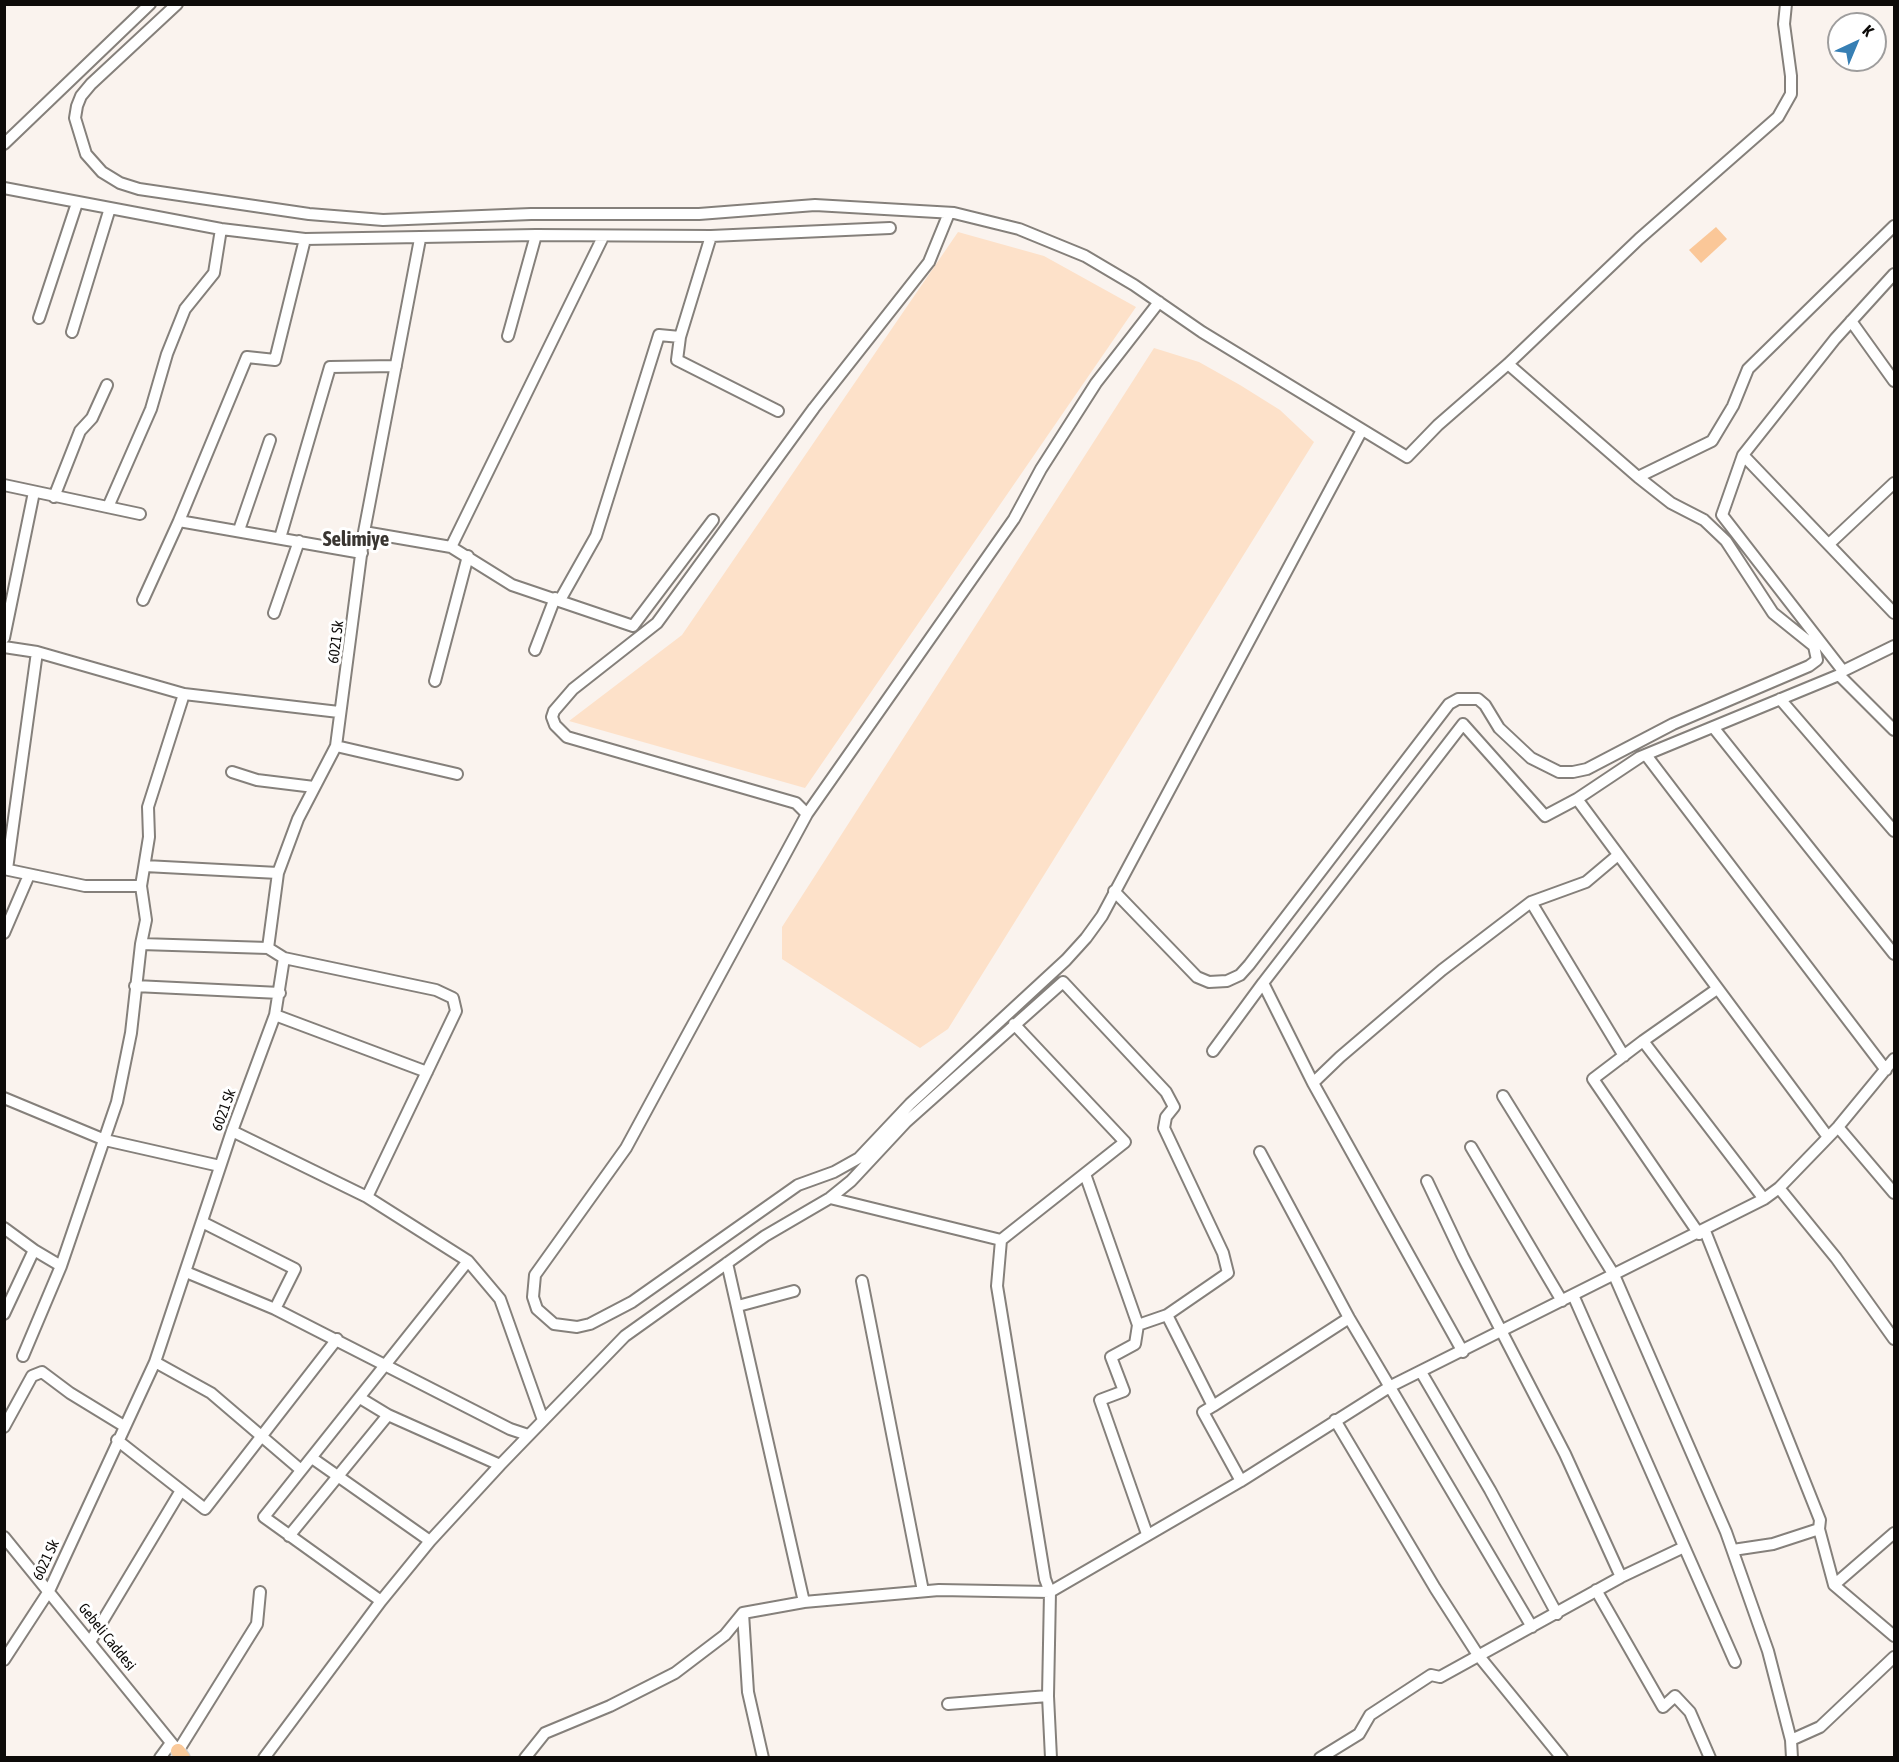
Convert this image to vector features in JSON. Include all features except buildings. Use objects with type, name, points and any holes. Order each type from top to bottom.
[{"type":"street","points":[[4,144],[150,4]]},
{"type":"street","points":[[177,4],[91,84],[81,96],[77,106],[75,118],[77,132],[90,159],[111,178],[139,189],[309,214],[382,220],[531,214],[699,214],[815,205],[949,213],[1020,229],[1068,247],[1407,458],[1438,425],[1508,364],[1638,239],[1778,117],[1791,94],[1784,24],[1786,4]]},
{"type":"street","points":[[4,188],[222,229],[305,239],[420,239],[536,235],[711,236],[890,228]]},
{"type":"street","points":[[39,318],[77,203]]},
{"type":"street","points":[[72,332],[110,208]]},
{"type":"street","points":[[807,814],[796,803],[567,737],[558,730],[552,717],[560,701],[657,623],[832,384],[929,262],[949,213]]},
{"type":"street","points":[[1638,477],[1712,441],[1733,406],[1748,369],[1894,226]]},
{"type":"street","points":[[108,507],[151,409],[167,354],[185,309],[214,273],[222,229]]},
{"type":"street","points":[[508,336],[536,235]]},
{"type":"street","points":[[711,236],[680,338],[676,360],[778,411]]},
{"type":"street","points":[[451,548],[603,237]]},
{"type":"street","points":[[143,600],[248,357],[275,360],[305,239]]},
{"type":"street","name":"6021 Sk","points":[[268,948],[278,873],[298,819],[336,746],[364,532],[420,239]]},
{"type":"street","points":[[1894,274],[1851,321],[1743,455],[1722,515],[1841,673],[1894,730]]},
{"type":"street","points":[[1159,302],[1096,383],[1041,469],[1014,519],[807,814],[626,1148],[535,1275],[532,1297],[537,1309],[554,1324],[577,1327],[590,1324],[632,1302],[798,1185],[859,1158],[910,1104],[1066,960],[1095,927],[1362,430]]},
{"type":"street","points":[[1851,321],[1894,381]]},
{"type":"street","points":[[535,650],[558,599],[596,536],[658,335],[680,338]]},
{"type":"street","points":[[1114,891],[1197,977],[1209,982],[1227,981],[1240,975],[1250,965],[1449,704],[1458,699],[1478,699],[1485,705],[1499,728],[1531,758],[1559,772],[1573,772],[1587,769],[1673,724],[1809,666],[1817,660],[1814,646],[1773,613],[1726,542],[1704,520],[1671,502],[1638,477],[1508,364]]},
{"type":"street","points":[[280,538],[330,367],[396,366]]},
{"type":"street","points":[[54,497],[80,432],[92,418],[107,385]]},
{"type":"street","points":[[239,530],[270,440]]},
{"type":"street","points":[[1743,455],[1894,613]]},
{"type":"street","points":[[1829,544],[1894,483]]},
{"type":"street","points":[[4,485],[140,514]]},
{"type":"street","points":[[4,638],[34,492]]},
{"type":"street","points":[[364,532],[451,548],[468,556],[512,585],[633,626],[713,520]]},
{"type":"street","points":[[179,521],[362,553]]},
{"type":"street","points":[[274,613],[299,541]]},
{"type":"street","points":[[435,681],[468,556]]},
{"type":"street","points":[[1214,1051],[1263,983],[1463,724],[1545,816],[1577,799],[1646,755],[1841,673],[1894,646]]},
{"type":"street","points":[[4,647],[37,652],[184,694],[339,712]]},
{"type":"street","points":[[37,652],[6,869],[85,886],[141,886]]},
{"type":"street","points":[[22,1356],[61,1266],[117,1102],[131,1033],[135,986],[146,920],[141,886],[149,837],[148,807],[184,694]]},
{"type":"street","points":[[1780,699],[1894,831]]},
{"type":"street","points":[[1713,727],[1894,954]]},
{"type":"street","points":[[336,746],[457,774]]},
{"type":"street","points":[[1646,755],[1886,1070]]},
{"type":"street","points":[[232,772],[257,780],[314,787]]},
{"type":"street","points":[[1577,799],[1828,1137]]},
{"type":"street","points":[[1313,1083],[1442,970],[1531,902],[1586,882],[1618,855]]},
{"type":"street","points":[[145,866],[278,873]]},
{"type":"street","points":[[4,933],[29,875]]},
{"type":"street","points":[[1531,902],[1624,1056]]},
{"type":"street","points":[[141,944],[268,948],[284,958],[436,990],[453,998],[456,1011],[367,1197]]},
{"type":"street","name":"6021 Sk","points":[[4,1660],[48,1591],[155,1362],[232,1131],[276,1015],[284,958]]},
{"type":"street","points":[[264,1758],[381,1600],[430,1541],[528,1435],[625,1336],[792,1218],[830,1198],[863,1170],[906,1122],[1063,982],[1166,1092],[1174,1107],[1166,1117],[1164,1128],[1223,1253],[1228,1273],[1167,1315],[1138,1325]]},
{"type":"street","points":[[1263,983],[1313,1083],[1463,1352]]},
{"type":"street","points":[[135,986],[280,993]]},
{"type":"street","points":[[1717,989],[1593,1078],[1702,1232],[1820,1520],[1819,1528],[1834,1585],[1894,1636]]},
{"type":"street","points":[[276,1015],[427,1072]]},
{"type":"street","points":[[1014,1024],[1125,1142],[1001,1240],[997,1286],[1045,1579],[1050,1592],[1048,1696],[1051,1758]]},
{"type":"street","points":[[1644,1041],[1764,1199]]},
{"type":"street","points":[[525,1758],[545,1733],[610,1706],[675,1673],[725,1635],[743,1613],[804,1602],[923,1591],[1050,1592],[1241,1481],[1391,1386],[1501,1333],[1764,1199],[1779,1188],[1838,1127],[1894,1059]]},
{"type":"street","points":[[1503,1096],[1614,1275],[1733,1550],[1768,1651],[1791,1740],[1792,1758]]},
{"type":"street","points":[[4,1098],[105,1140],[220,1166]]},
{"type":"street","points":[[1838,1127],[1894,1193]]},
{"type":"street","points":[[232,1131],[367,1197],[468,1261],[500,1299],[543,1420]]},
{"type":"street","points":[[1471,1147],[1562,1300]]},
{"type":"street","points":[[1260,1152],[1349,1318],[1532,1627]]},
{"type":"street","points":[[1085,1174],[1138,1325],[1135,1344],[1111,1357],[1124,1391],[1100,1400],[1147,1534]]},
{"type":"street","points":[[1427,1181],[1501,1333],[1565,1454],[1621,1576]]},
{"type":"street","points":[[1779,1188],[1836,1258],[1894,1339]]},
{"type":"street","points":[[830,1198],[1001,1240]]},
{"type":"street","points":[[202,1222],[295,1269],[275,1309]]},
{"type":"street","points":[[4,1228],[61,1266]]},
{"type":"street","points":[[4,1314],[34,1250]]},
{"type":"street","points":[[381,1600],[264,1517],[468,1261]]},
{"type":"street","points":[[727,1263],[804,1602]]},
{"type":"street","points":[[186,1272],[275,1309],[386,1364],[510,1430],[528,1435]]},
{"type":"street","points":[[862,1281],[923,1591]]},
{"type":"street","points":[[738,1306],[794,1291]]},
{"type":"street","points":[[1573,1295],[1682,1548],[1735,1662]]},
{"type":"street","points":[[1167,1315],[1214,1406]]},
{"type":"street","points":[[1241,1481],[1203,1412],[1349,1318]]},
{"type":"street","points":[[117,1440],[180,1492],[205,1509],[337,1339]]},
{"type":"street","points":[[155,1362],[211,1393],[302,1470]]},
{"type":"street","points":[[4,1427],[32,1376],[42,1371],[70,1393],[124,1426]]},
{"type":"street","points":[[1420,1372],[1490,1490],[1557,1614]]},
{"type":"street","points":[[360,1398],[388,1415],[500,1465]]},
{"type":"street","points":[[289,1536],[388,1415]]},
{"type":"street","points":[[1335,1420],[1435,1588],[1478,1655],[1562,1758]]},
{"type":"street","points":[[312,1458],[430,1541]]},
{"type":"street","points":[[90,1642],[180,1492]]},
{"type":"street","points":[[1733,1550],[1773,1544],[1819,1528]]},
{"type":"street","points":[[1834,1585],[1894,1533]]},
{"type":"street","name":"Gebeli Caddesi","points":[[4,1536],[177,1751]]},
{"type":"street","points":[[1320,1758],[1359,1734],[1370,1715],[1431,1675],[1440,1677],[1557,1614],[1621,1576],[1682,1548]]},
{"type":"street","points":[[1596,1590],[1663,1707],[1675,1696],[1690,1712],[1710,1758]]},
{"type":"street","points":[[160,1758],[177,1751],[257,1624],[260,1592]]},
{"type":"street","points":[[743,1613],[748,1692],[763,1758]]},
{"type":"street","points":[[1791,1740],[1820,1727],[1894,1657]]},
{"type":"street","points":[[948,1704],[1048,1696]]},
{"type":"shaded area","points":[[1716,227],[1727,239],[1701,263],[1689,250]]},
{"type":"shaded area","points":[[958,232],[1044,256],[1136,307],[805,788],[569,721],[682,635]]},
{"type":"shaded area","points":[[1154,348],[1199,362],[1240,385],[1280,410],[1314,442],[948,1029],[920,1048],[782,959],[782,927]]},
{"type":"district","name":"Selimiye","points":[[356,539]]}]
